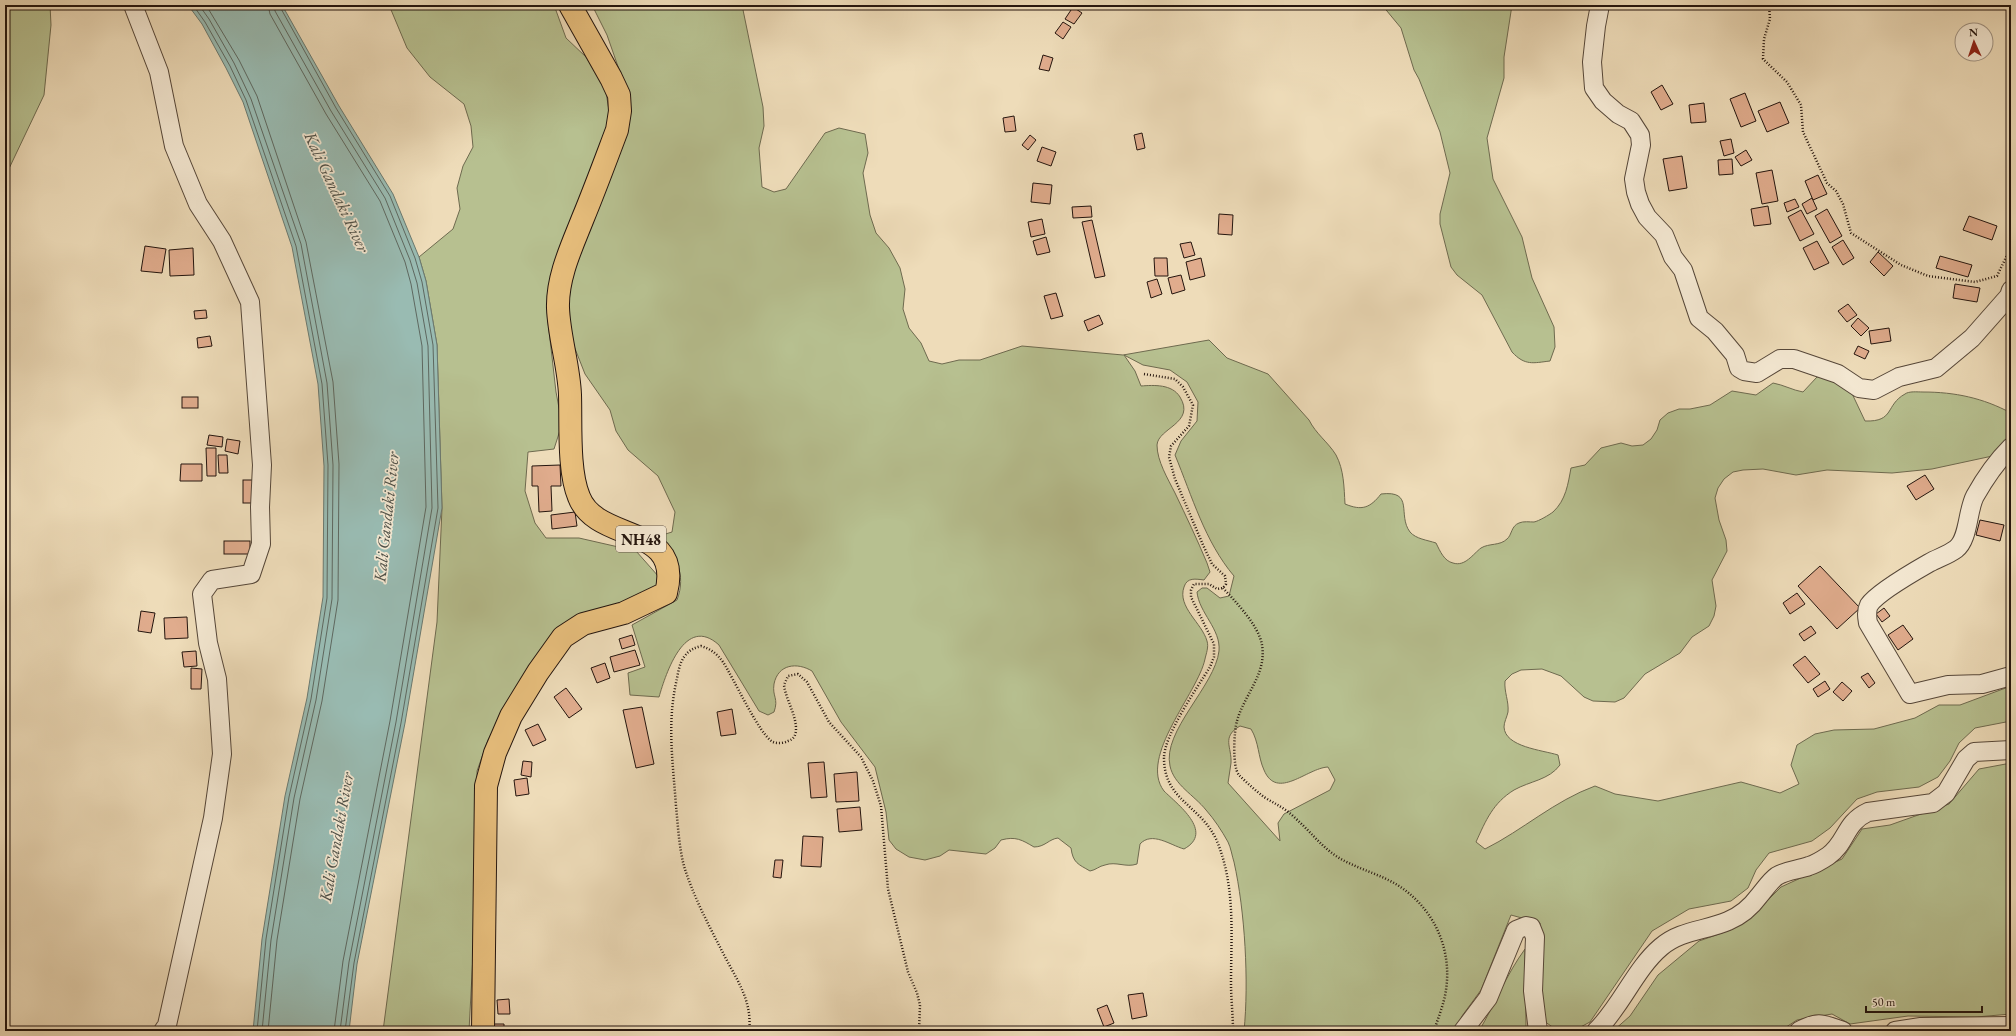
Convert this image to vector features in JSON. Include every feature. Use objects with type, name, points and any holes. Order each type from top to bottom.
[{"type":"highway","name":"NH48","points":[[483,1031],[486,786],[495,753],[511,716],[538,672],[563,637],[584,624],[624,613],[666,594],[670,578],[668,563],[649,543],[632,534],[602,523],[588,513],[578,497],[572,465],[570,390],[561,340],[558,306],[562,275],[617,130],[620,111],[618,95],[612,78],[570,5]]},
{"type":"street","points":[[133,5],[159,72],[174,146],[198,204],[222,241],[250,302],[262,465],[260,507],[261,544],[251,574],[212,580],[202,594],[208,643],[217,679],[222,754],[213,818],[167,1025],[163,1031]]},
{"type":"street","points":[[1600,5],[1592,62],[1594,88],[1603,101],[1618,114],[1631,121],[1638,131],[1641,145],[1634,179],[1640,204],[1647,217],[1664,235],[1673,257],[1683,270],[1699,318],[1715,331],[1735,355],[1739,368],[1744,371],[1757,372],[1780,359],[1794,358],[1838,374],[1859,388],[1874,390],[1899,377],[1936,368],[1972,338],[2009,296],[2011,290]]},
{"type":"street","points":[[2011,447],[2001,457],[1974,497],[1968,515],[1964,538],[1961,544],[1951,553],[1929,563],[1877,597],[1869,606],[1867,615],[1868,623],[1910,694],[1948,685],[1982,684],[2011,676]]},
{"type":"street","points":[[1596,1031],[1607,1020],[1654,954],[1672,939],[1683,933],[1716,925],[1741,914],[1777,876],[1785,872],[1809,866],[1830,855],[1838,847],[1850,826],[1860,816],[1873,811],[1933,802],[1946,793],[1966,759],[1974,752],[2011,750]]},
{"type":"street","points":[[1463,1031],[1488,998],[1516,930],[1526,926],[1532,927],[1535,937],[1532,991],[1535,1020],[1538,1031]]},
{"type":"street","points":[[1799,1031],[1817,1023],[1825,1024],[1843,1031]]},
{"type":"street","points":[[1895,1031],[1921,1027],[2011,1026]]},
{"type":"path","points":[[1769,5],[1770,19],[1764,39],[1763,59],[1787,82],[1801,105],[1803,132],[1827,183],[1836,191],[1843,204],[1851,233],[1901,265],[1928,276],[1975,282],[1997,276],[2011,247]]},
{"type":"path","points":[[1144,374],[1175,379],[1183,387],[1193,405],[1189,426],[1171,446],[1169,457],[1175,479],[1212,564],[1225,576],[1226,584],[1223,588]]},
{"type":"path","points":[[1223,588],[1217,589],[1209,584],[1201,583],[1194,584],[1191,590],[1191,597],[1214,644],[1214,657],[1176,724],[1168,740],[1164,756],[1167,780],[1173,790],[1204,820],[1215,839],[1224,862],[1230,893],[1232,922],[1231,986],[1233,1031]]},
{"type":"path","points":[[1223,588],[1242,609],[1262,644],[1263,660],[1258,677],[1237,722],[1235,764],[1238,774],[1264,797],[1280,805],[1295,817],[1314,838],[1337,857],[1401,887],[1419,903],[1434,920],[1443,943],[1448,968],[1446,992],[1434,1031]]},
{"type":"path","points":[[749,1031],[749,1015],[742,985],[722,951],[695,894],[684,867],[679,844],[670,750],[671,706],[679,666],[683,658],[694,648],[702,646],[717,655],[724,664],[756,719],[768,737],[774,742],[785,742],[791,740],[795,735],[795,720],[784,685],[788,676],[798,674],[807,682],[830,722],[861,756],[874,781],[881,806],[888,889],[908,972],[917,993],[920,1006],[920,1031]]},
{"type":"green space","points":[[5,5],[50,5],[51,25],[44,95],[5,177]]},
{"type":"green space","points":[[389,5],[554,5],[566,38],[586,57],[605,87],[610,116],[549,294],[548,322],[556,392],[562,424],[554,449],[528,452],[525,491],[535,523],[546,538],[579,538],[636,551],[659,577],[656,593],[573,623],[505,708],[488,740],[477,771],[477,879],[469,1031],[383,1031],[437,622],[442,508],[437,345],[426,281],[419,257],[453,229],[460,209],[457,188],[463,166],[473,147],[471,126],[464,104],[430,77],[407,48]]},
{"type":"green space","points":[[592,5],[742,5],[763,107],[764,126],[759,148],[762,187],[774,192],[786,189],[825,133],[839,128],[865,134],[868,153],[863,173],[870,215],[876,233],[889,248],[900,268],[905,289],[903,309],[909,328],[921,343],[929,361],[942,364],[959,360],[980,360],[1022,346],[1123,355],[1209,340],[1227,358],[1268,374],[1309,420],[1315,430],[1333,450],[1339,461],[1343,479],[1345,504],[1361,508],[1369,505],[1381,494],[1398,496],[1402,500],[1406,525],[1410,532],[1418,538],[1436,543],[1445,558],[1453,563],[1457,564],[1465,562],[1481,548],[1504,541],[1509,537],[1516,524],[1534,522],[1553,512],[1564,497],[1571,468],[1585,465],[1601,448],[1621,443],[1632,446],[1643,445],[1651,439],[1657,430],[1660,420],[1668,413],[1679,409],[1690,409],[1710,405],[1732,391],[1756,395],[1773,383],[1803,392],[1817,377],[1827,372],[1847,383],[1865,421],[1875,421],[1886,416],[1899,398],[1907,393],[1913,392],[1946,393],[1968,397],[1990,403],[2011,413],[2011,452],[1932,469],[1892,473],[1827,470],[1796,475],[1763,469],[1733,472],[1724,479],[1718,488],[1715,498],[1719,520],[1726,540],[1727,551],[1712,580],[1716,606],[1714,616],[1709,626],[1692,637],[1680,653],[1645,674],[1624,698],[1615,702],[1593,701],[1584,697],[1561,676],[1542,669],[1521,670],[1512,674],[1505,681],[1508,708],[1504,725],[1506,734],[1511,739],[1525,747],[1558,755],[1560,765],[1556,770],[1545,777],[1514,790],[1495,806],[1476,842],[1485,849],[1552,808],[1580,792],[1595,786],[1615,794],[1658,801],[1741,782],[1780,793],[1799,784],[1791,765],[1797,745],[1815,734],[1834,730],[1874,729],[1915,718],[1939,705],[1960,705],[2011,686],[2011,721],[1975,728],[1959,743],[1950,761],[1938,777],[1919,787],[1877,792],[1857,799],[1830,828],[1812,841],[1769,853],[1756,870],[1748,888],[1731,901],[1689,909],[1652,931],[1590,1022],[1573,1031],[1558,1031],[1544,1021],[1540,963],[1540,923],[1511,915],[1481,990],[1462,1016],[1456,1031],[1244,1031],[1246,991],[1245,946],[1238,881],[1231,849],[1221,829],[1201,805],[1180,784],[1172,773],[1170,766],[1170,752],[1174,738],[1181,723],[1209,679],[1219,651],[1217,635],[1202,607],[1197,592],[1202,588],[1207,588],[1220,598],[1229,596],[1234,576],[1215,549],[1207,534],[1175,455],[1181,441],[1197,421],[1198,402],[1187,382],[1170,370],[1143,365],[1124,355],[1135,371],[1141,386],[1162,386],[1168,388],[1177,393],[1184,406],[1180,419],[1159,439],[1157,451],[1163,470],[1195,536],[1210,572],[1204,580],[1190,580],[1184,587],[1184,601],[1191,615],[1204,634],[1208,643],[1208,648],[1200,673],[1172,725],[1158,761],[1158,777],[1164,791],[1184,811],[1195,827],[1196,835],[1193,842],[1184,849],[1161,840],[1145,840],[1140,844],[1137,864],[1109,864],[1090,871],[1082,867],[1075,860],[1071,848],[1058,838],[1038,847],[1034,847],[1019,839],[1011,838],[1001,840],[995,848],[986,854],[949,850],[940,856],[925,860],[909,857],[896,849],[889,840],[886,812],[875,767],[841,722],[812,671],[800,666],[794,666],[780,672],[776,677],[774,684],[776,704],[774,712],[768,715],[759,711],[719,645],[707,637],[696,637],[687,642],[679,650],[672,662],[659,697],[630,695],[628,673],[645,667],[632,625],[677,600],[681,582],[678,565],[670,550],[659,536],[672,532],[675,512],[658,476],[628,450],[616,431],[610,410],[585,374],[572,341],[566,305],[571,268],[629,98],[607,35]],"holes":[[[1240,726],[1251,729],[1256,739],[1262,765],[1270,779],[1277,783],[1284,783],[1328,767],[1335,780],[1330,790],[1284,814],[1278,823],[1280,841],[1228,783],[1231,763],[1229,738],[1234,730]]]},
{"type":"green space","points":[[1382,5],[1512,5],[1504,57],[1504,78],[1487,138],[1493,179],[1522,237],[1532,278],[1554,327],[1555,347],[1550,361],[1525,362],[1512,352],[1482,295],[1457,275],[1451,267],[1440,224],[1440,214],[1450,173],[1440,132],[1414,70],[1401,28]]},
{"type":"green space","points":[[2011,763],[2011,1014],[1976,1017],[1908,1016],[1850,1024],[1832,1014],[1797,1020],[1780,1031],[1613,1031],[1630,1016],[1658,975],[1699,941],[1733,929],[1758,910],[1781,887],[1842,859],[1862,829],[1890,825],[1949,804],[1979,769]]},
{"type":"green space","points":[[1525,949],[1527,1031],[1479,1031],[1512,969]]},
{"type":"water","name":"Kali Gandaki River","points":[[188,5],[282,5],[339,106],[393,194],[419,257],[426,281],[437,345],[442,508],[405,723],[357,964],[349,1031],[253,1031],[262,939],[285,796],[307,698],[323,597],[324,466],[318,384],[292,247],[243,102],[202,24]]},
{"type":"building","points":[[1073,7],[1082,13],[1074,24],[1065,19]]},
{"type":"building","points":[[1063,22],[1071,27],[1063,39],[1055,33]]},
{"type":"building","points":[[1043,55],[1053,58],[1049,71],[1039,69]]},
{"type":"building","points":[[1662,85],[1673,104],[1661,110],[1651,92]]},
{"type":"building","points":[[1745,93],[1756,121],[1741,127],[1730,99]]},
{"type":"building","points":[[1780,102],[1789,123],[1767,132],[1758,111]]},
{"type":"building","points":[[1704,103],[1706,122],[1691,123],[1689,105]]},
{"type":"building","points":[[1014,116],[1016,131],[1005,132],[1003,118]]},
{"type":"building","points":[[1142,133],[1145,148],[1137,150],[1134,135]]},
{"type":"building","points":[[1030,135],[1036,140],[1028,150],[1022,145]]},
{"type":"building","points":[[1731,139],[1734,153],[1724,156],[1720,141]]},
{"type":"building","points":[[1042,147],[1056,152],[1051,166],[1037,161]]},
{"type":"building","points":[[1746,150],[1752,160],[1741,166],[1735,157]]},
{"type":"building","points":[[1682,156],[1687,188],[1669,191],[1663,159]]},
{"type":"building","points":[[1732,159],[1733,174],[1719,175],[1718,160]]},
{"type":"building","points":[[1772,170],[1778,201],[1762,204],[1756,173]]},
{"type":"building","points":[[1818,175],[1827,194],[1813,200],[1805,181]]},
{"type":"building","points":[[1033,183],[1052,185],[1050,204],[1031,202]]},
{"type":"building","points":[[1812,198],[1817,209],[1807,214],[1802,204]]},
{"type":"building","points":[[1795,199],[1799,207],[1787,212],[1784,203]]},
{"type":"building","points":[[1091,206],[1092,217],[1073,218],[1072,207]]},
{"type":"building","points":[[1768,206],[1771,224],[1754,226],[1751,209]]},
{"type":"building","points":[[1827,209],[1842,236],[1830,243],[1815,216]]},
{"type":"building","points":[[1801,210],[1814,234],[1800,241],[1788,217]]},
{"type":"building","points":[[1219,214],[1233,215],[1232,235],[1218,234]]},
{"type":"building","points":[[1969,216],[1997,226],[1992,240],[1963,230]]},
{"type":"building","points":[[1042,219],[1045,234],[1031,237],[1028,222]]},
{"type":"building","points":[[1092,220],[1105,276],[1095,278],[1082,222]]},
{"type":"building","points":[[1046,237],[1050,252],[1037,255],[1033,241]]},
{"type":"building","points":[[1843,240],[1854,258],[1843,265],[1832,247]]},
{"type":"building","points":[[1817,241],[1829,263],[1814,270],[1803,248]]},
{"type":"building","points":[[1191,242],[1195,255],[1184,258],[1180,244]]},
{"type":"building","points":[[145,246],[166,249],[162,273],[141,271]]},
{"type":"building","points":[[193,248],[194,275],[170,276],[169,250]]},
{"type":"building","points":[[1878,252],[1893,266],[1884,276],[1870,262]]},
{"type":"building","points":[[1940,256],[1972,265],[1968,277],[1936,268]]},
{"type":"building","points":[[1154,258],[1167,258],[1168,276],[1155,276]]},
{"type":"building","points":[[1201,258],[1205,276],[1190,280],[1186,262]]},
{"type":"building","points":[[1181,275],[1185,290],[1172,294],[1168,278]]},
{"type":"building","points":[[1157,279],[1162,294],[1151,298],[1147,282]]},
{"type":"building","points":[[1955,284],[1980,288],[1977,302],[1953,298]]},
{"type":"building","points":[[1056,293],[1063,316],[1051,319],[1044,296]]},
{"type":"building","points":[[1848,304],[1857,315],[1847,322],[1838,311]]},
{"type":"building","points":[[206,310],[207,318],[195,319],[194,311]]},
{"type":"building","points":[[1099,315],[1103,324],[1088,331],[1084,321]]},
{"type":"building","points":[[1858,318],[1869,328],[1861,336],[1851,326]]},
{"type":"building","points":[[1889,328],[1891,341],[1871,344],[1869,331]]},
{"type":"building","points":[[210,336],[212,346],[198,348],[197,338]]},
{"type":"building","points":[[1858,346],[1869,351],[1865,359],[1854,354]]},
{"type":"building","points":[[182,397],[198,397],[198,408],[182,408]]},
{"type":"building","points":[[209,435],[223,437],[222,447],[207,445]]},
{"type":"building","points":[[227,439],[240,441],[238,454],[225,451]]},
{"type":"building","points":[[206,448],[216,448],[216,476],[207,476]]},
{"type":"building","points":[[218,455],[227,455],[228,473],[219,473]]},
{"type":"building","points":[[181,464],[202,464],[202,481],[180,481]]},
{"type":"building","points":[[560,465],[561,486],[551,486],[552,511],[539,512],[538,486],[532,486],[532,466]]},
{"type":"building","points":[[1925,475],[1934,489],[1916,500],[1907,486]]},
{"type":"building","points":[[243,480],[253,480],[253,503],[243,503]]},
{"type":"building","points":[[575,512],[577,526],[552,529],[551,515]]},
{"type":"building","points":[[1980,520],[2004,525],[2000,541],[1976,535]]},
{"type":"building","points":[[224,541],[250,541],[250,554],[224,554]]},
{"type":"building","points":[[1820,566],[1860,608],[1837,629],[1798,586]]},
{"type":"building","points":[[1797,593],[1805,604],[1790,614],[1783,603]]},
{"type":"building","points":[[1884,608],[1890,616],[1882,622],[1876,614]]},
{"type":"building","points":[[141,611],[155,613],[151,633],[138,631]]},
{"type":"building","points":[[187,617],[188,638],[165,639],[164,618]]},
{"type":"building","points":[[1903,625],[1913,639],[1898,650],[1888,635]]},
{"type":"building","points":[[1811,626],[1816,633],[1804,641],[1799,634]]},
{"type":"building","points":[[632,635],[635,645],[622,649],[619,639]]},
{"type":"building","points":[[635,650],[640,665],[614,672],[610,657]]},
{"type":"building","points":[[196,651],[197,666],[184,667],[182,652]]},
{"type":"building","points":[[1805,656],[1820,674],[1808,683],[1793,665]]},
{"type":"building","points":[[605,663],[610,678],[597,683],[591,668]]},
{"type":"building","points":[[191,668],[202,669],[201,689],[191,689]]},
{"type":"building","points":[[1868,673],[1875,683],[1869,688],[1861,677]]},
{"type":"building","points":[[1825,681],[1830,689],[1818,697],[1813,689]]},
{"type":"building","points":[[1842,682],[1852,691],[1843,701],[1833,692]]},
{"type":"building","points":[[566,688],[582,709],[569,718],[554,697]]},
{"type":"building","points":[[642,707],[654,764],[636,768],[623,710]]},
{"type":"building","points":[[732,709],[736,734],[721,736],[717,712]]},
{"type":"building","points":[[538,724],[546,740],[533,746],[525,730]]},
{"type":"building","points":[[523,761],[532,762],[531,777],[521,775]]},
{"type":"building","points":[[824,762],[827,797],[811,798],[808,763]]},
{"type":"building","points":[[857,772],[859,801],[836,802],[834,774]]},
{"type":"building","points":[[527,778],[529,794],[516,796],[514,780]]},
{"type":"building","points":[[860,807],[862,830],[839,832],[837,809]]},
{"type":"building","points":[[803,836],[823,837],[821,867],[801,866]]},
{"type":"building","points":[[775,860],[783,860],[781,878],[773,877]]},
{"type":"building","points":[[1143,993],[1147,1016],[1132,1019],[1128,995]]},
{"type":"building","points":[[509,999],[510,1014],[498,1014],[497,1000]]},
{"type":"building","points":[[1107,1005],[1114,1023],[1104,1027],[1097,1009]]},
{"type":"building","points":[[492,1024],[504,1024],[504,1031],[491,1031]]}]
